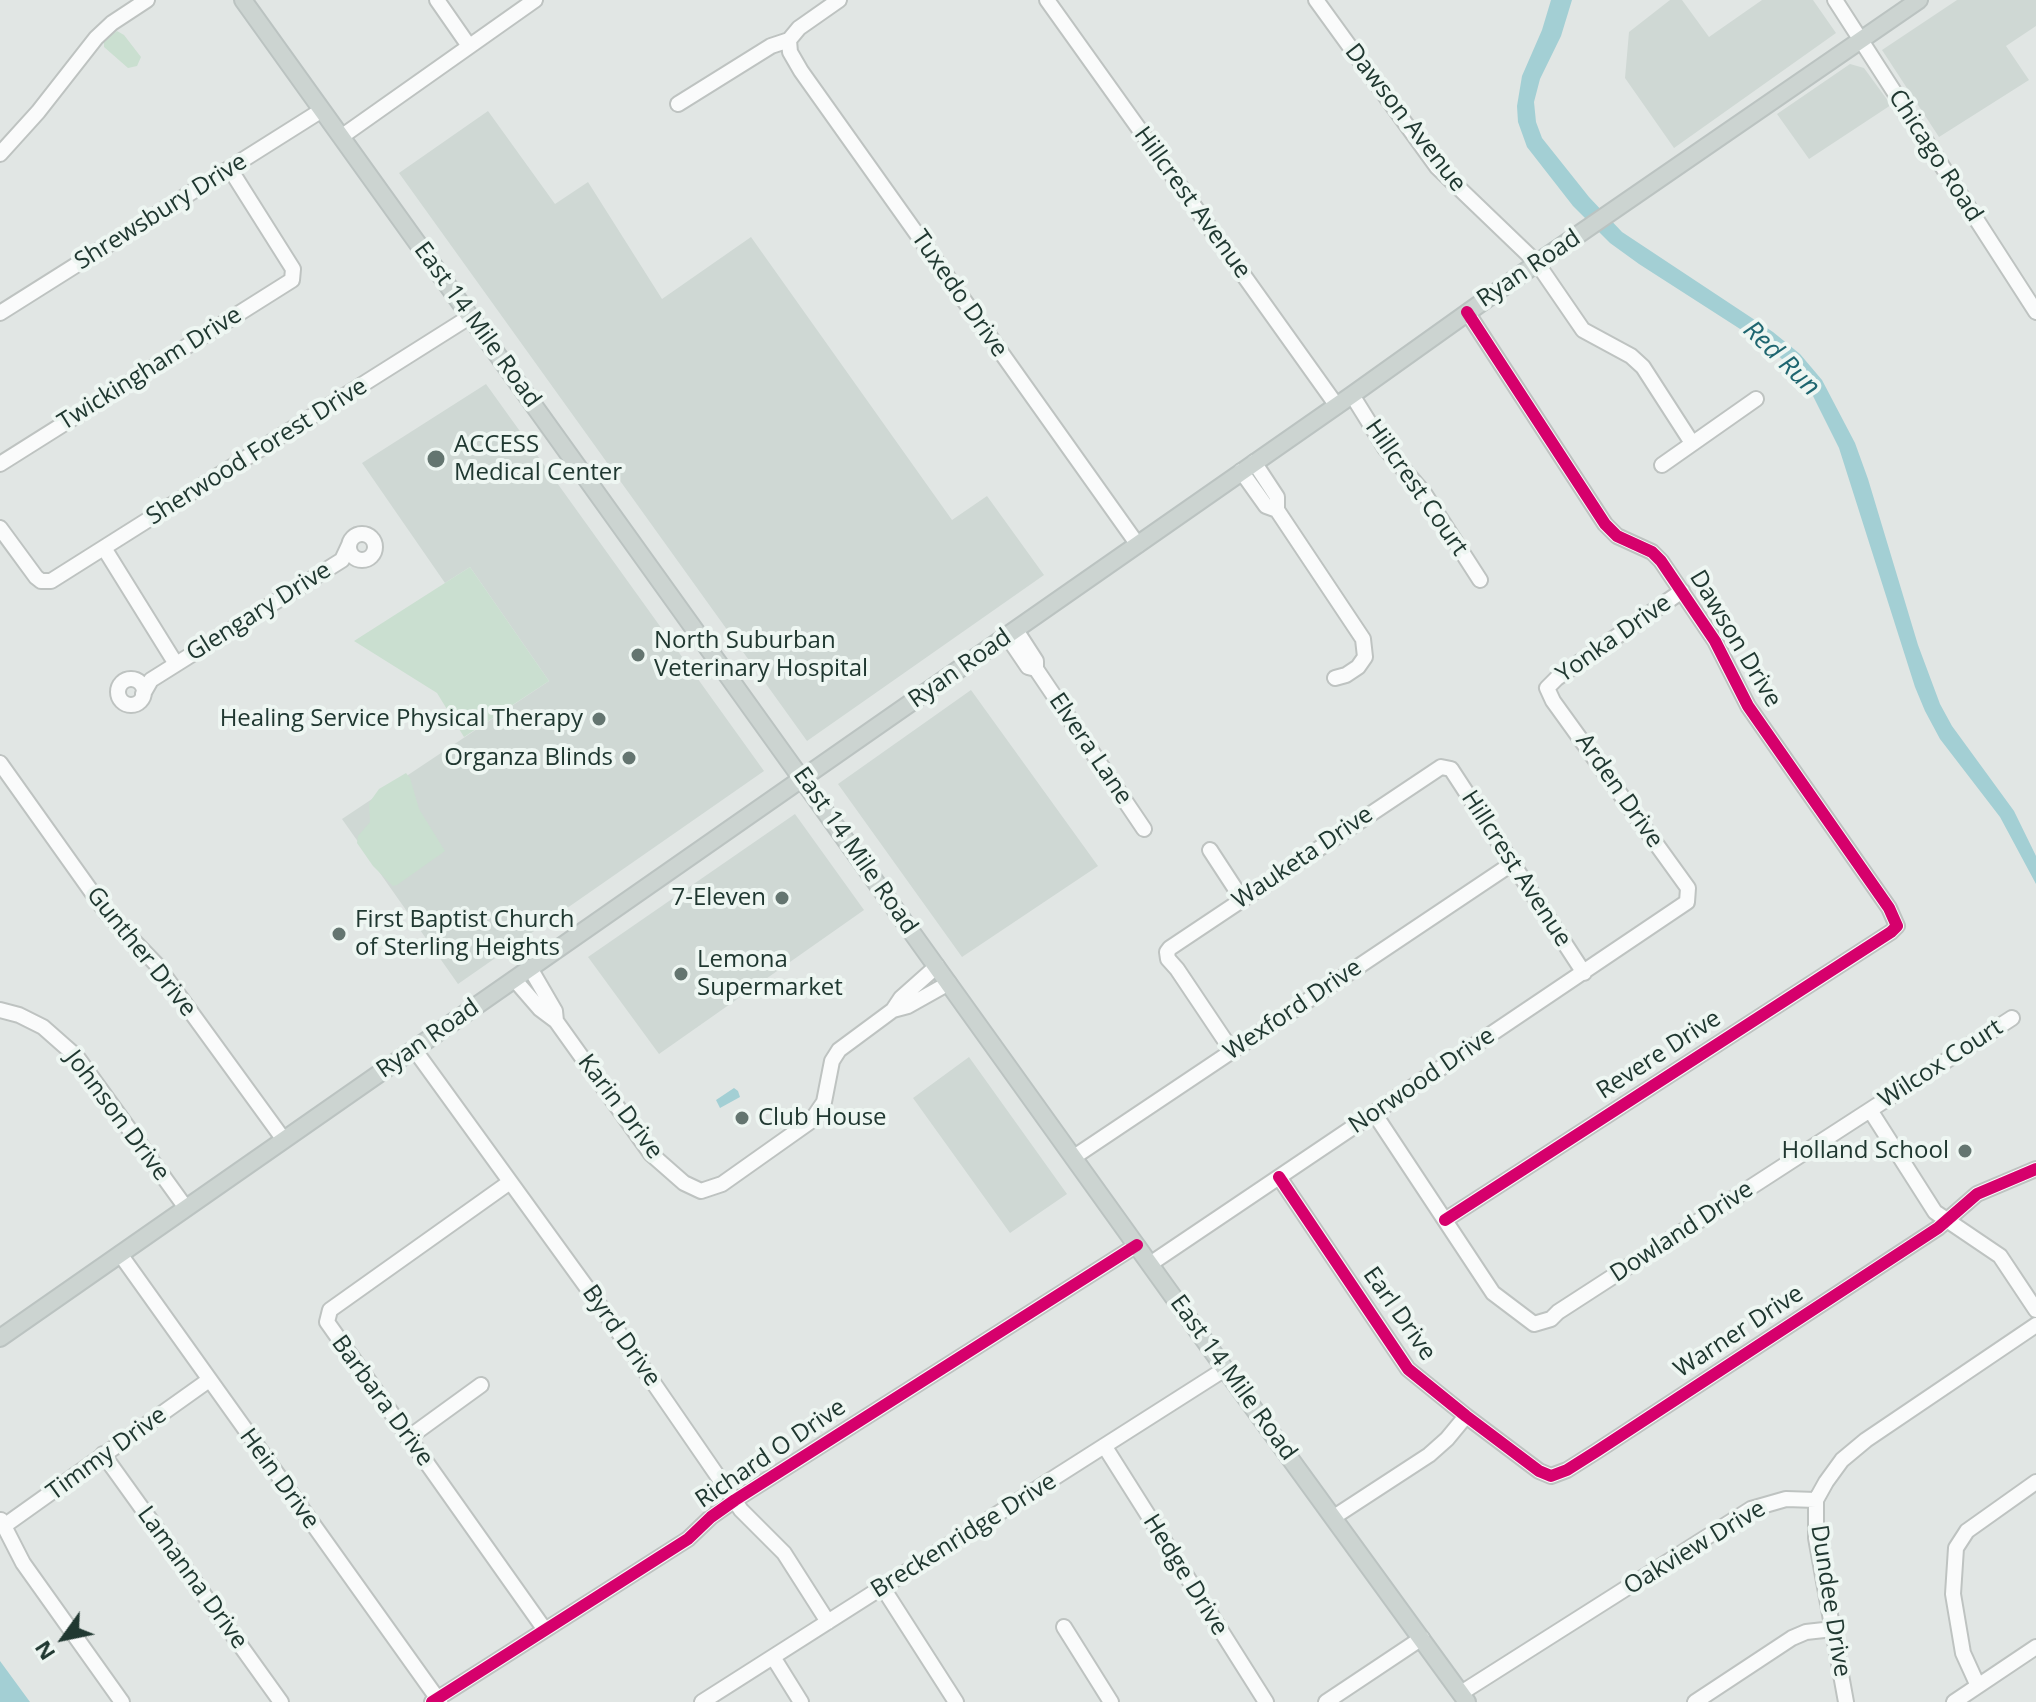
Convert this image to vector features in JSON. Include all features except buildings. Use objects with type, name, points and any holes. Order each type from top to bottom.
[{"type":"main road","name":"East 14 Mile Road","points":[[243,0],[1464,1698]]},
{"type":"main road","name":"Ryan Road","points":[[0,1338],[1337,406],[1537,263],[1919,0]]},
{"type":"street","points":[[0,154],[22,132],[96,38],[147,0]]},
{"type":"street","points":[[437,0],[469,46]]},
{"type":"street","points":[[341,137],[535,0]]},
{"type":"street","points":[[678,104],[771,46],[789,40],[799,28],[839,0]]},
{"type":"street","name":"Hillcrest Avenue","points":[[1047,0],[1337,406]]},
{"type":"street","name":"Dawson Avenue","points":[[1316,0],[1437,167],[1537,263],[1583,330],[1631,356],[1643,367],[1692,443]]},
{"type":"street","name":"Chicago Road","points":[[1835,0],[2036,312]]},
{"type":"street","name":"Tuxedo Drive","points":[[789,40],[790,52],[801,71],[1138,545]]},
{"type":"street","name":"Shrewsbury Drive","points":[[0,313],[322,110]]},
{"type":"street","name":"Twickingham Drive","points":[[0,464],[294,276],[294,271],[230,169]]},
{"type":"street","name":"Dawson Drive","points":[[1467,312],[1605,524],[1617,536],[1657,556],[1682,591],[1715,641],[1748,706],[1889,908],[1897,926]]},
{"type":"street","name":"Sherwood Forest Drive","points":[[0,528],[41,581],[51,581],[471,316]]},
{"type":"street","name":"Hillcrest Court","points":[[1352,395],[1385,448],[1424,493],[1480,580]]},
{"type":"street","points":[[1662,465],[1756,399]]},
{"type":"street","points":[[1248,466],[1277,497],[1277,510],[1363,639],[1365,657],[1358,667],[1335,678]]},
{"type":"street","name":"Glengary Drive","points":[[143,680],[140,701],[133,705],[125,704],[119,697],[118,689],[123,682],[143,680],[176,664],[342,560],[370,557],[375,550],[374,542],[369,536],[361,534],[353,537],[342,560]]},
{"type":"street","name":"Glengary Drive","points":[[349,545],[351,554],[358,559]]},
{"type":"street","name":"Glengary Drive","points":[[104,548],[176,664]]},
{"type":"street","name":"Yonka Drive","points":[[1547,688],[1682,591]]},
{"type":"street","name":"Elvera Lane","points":[[1011,633],[1036,661],[1036,669],[1144,829]]},
{"type":"street","name":"Arden Drive","points":[[1547,688],[1553,701],[1680,877],[1689,895]]},
{"type":"street","name":"Gunther Drive","points":[[0,764],[106,912],[156,964],[284,1140]]},
{"type":"street","name":"Hillcrest Avenue","points":[[1447,766],[1584,973]]},
{"type":"street","name":"Wauketa Drive","points":[[1232,1051],[1166,956],[1170,948],[1434,771],[1447,766]]},
{"type":"street","points":[[1210,850],[1242,899]]},
{"type":"street","name":"Wexford Drive","points":[[1074,1157],[1513,863]]},
{"type":"street","name":"Norwood Drive","points":[[1150,1264],[1584,973],[1684,904],[1689,895]]},
{"type":"street","name":"Revere Drive","points":[[1445,1220],[1897,926]]},
{"type":"street","name":"Karin Drive","points":[[514,979],[546,1015],[556,1021],[651,1154],[684,1183],[701,1191],[722,1184],[811,1121],[824,1102],[832,1061],[839,1050],[893,1010],[901,998],[937,966]]},
{"type":"street","name":"Karin Drive","points":[[530,968],[555,1011],[556,1021]]},
{"type":"street","name":"Karin Drive","points":[[893,1010],[908,1006],[949,983]]},
{"type":"street","name":"Johnson Drive","points":[[0,1010],[43,1027],[77,1057],[186,1208]]},
{"type":"street","name":"Wilcox Court","points":[[1870,1110],[2012,1018]]},
{"type":"street","name":"Byrd Drive","points":[[414,1049],[750,1522],[784,1553],[828,1622]]},
{"type":"street","points":[[1870,1110],[1935,1212],[2000,1256],[2036,1310]]},
{"type":"street","name":"Dowland Drive","points":[[1445,1220],[1493,1293],[1534,1324],[1551,1319],[1870,1110]]},
{"type":"street","points":[[1374,1113],[1445,1220]]},
{"type":"street","name":"Warner Drive","points":[[1551,1476],[1597,1451],[1948,1220],[1988,1188],[2036,1169]]},
{"type":"street","name":"Earl Drive","points":[[1279,1177],[1408,1369],[1539,1471],[1551,1476]]},
{"type":"street","name":"Barbara Drive","points":[[510,1182],[328,1313],[328,1326],[545,1630]]},
{"type":"street","name":"Richard O Drive","points":[[436,1701],[688,1539],[735,1500],[1137,1245]]},
{"type":"street","name":"Hein Drive","points":[[120,1254],[436,1701]]},
{"type":"street","points":[[1816,1500],[1834,1470],[1852,1450],[2036,1325]]},
{"type":"street","name":"Breckenridge Drive","points":[[702,1702],[1225,1369]]},
{"type":"street","name":"Timmy Drive","points":[[2,1523],[46,1498],[209,1380]]},
{"type":"street","points":[[408,1438],[481,1385]]},
{"type":"street","points":[[1334,1517],[1429,1455],[1466,1416]]},
{"type":"street","name":"Hedge Drive","points":[[1105,1447],[1266,1702]]},
{"type":"street","name":"Lamanna Drive","points":[[103,1454],[281,1702]]},
{"type":"street","points":[[1978,1686],[1963,1653],[1953,1594],[1956,1548],[1967,1531],[2036,1482]]},
{"type":"street","name":"Oakview Drive","points":[[1464,1698],[1751,1509],[1786,1499],[1816,1500]]},
{"type":"street","name":"Dundee Drive","points":[[1816,1500],[1816,1538],[1846,1702]]},
{"type":"street","points":[[2,1523],[23,1563],[122,1702]]},
{"type":"street","points":[[883,1588],[956,1702]]},
{"type":"street","points":[[1064,1627],[1111,1702]]},
{"type":"street","points":[[1695,1702],[1792,1638],[1806,1632],[1833,1629]]},
{"type":"street","points":[[1326,1702],[1422,1638]]},
{"type":"street","points":[[1954,1702],[2036,1647]]},
{"type":"street","points":[[773,1657],[801,1702]]},
{"type":"shaded area","points":[[1670,0],[1682,0],[1709,37],[1762,0],[1813,0],[1836,33],[1674,148],[1625,78],[1629,32]]},
{"type":"shaded area","points":[[1957,0],[2036,0],[2036,26],[2006,46],[2029,80],[1939,137],[1882,50]]},
{"type":"shaded area","points":[[1850,64],[1864,68],[1891,105],[1809,159],[1777,114]]},
{"type":"shaded area","points":[[488,111],[555,204],[588,182],[662,299],[751,237],[952,520],[987,496],[1044,575],[807,741],[399,173]]},
{"type":"shaded area","points":[[486,384],[764,771],[458,984],[342,819],[549,681],[470,567],[445,583],[362,463]]},
{"type":"shaded area","points":[[971,690],[1098,866],[962,957],[838,784]]},
{"type":"shaded area","points":[[795,814],[864,910],[659,1054],[588,957]]},
{"type":"shaded area","points":[[969,1057],[1067,1194],[1010,1233],[913,1098]]},
{"type":"green space","points":[[117,31],[124,35],[141,57],[137,66],[128,68],[104,47],[104,41]]},
{"type":"green space","points":[[470,567],[549,681],[464,737],[437,693],[354,641]]},
{"type":"green space","points":[[406,773],[419,809],[445,851],[393,886],[373,866],[357,843],[358,836],[370,822],[369,803],[379,789]]},
{"type":"water","name":"Red Run","points":[[1551,0],[1572,0],[1561,36],[1540,79],[1534,102],[1542,138],[1589,197],[1622,232],[1773,332],[1800,354],[1822,380],[1855,443],[1918,645],[1940,704],[1952,726],[2014,811],[2036,856],[2036,884],[2000,817],[1940,739],[1925,711],[1839,448],[1808,386],[1765,345],[1610,243],[1573,206],[1527,147],[1518,122],[1517,106],[1522,76]]},
{"type":"water","points":[[734,1088],[740,1097],[720,1108],[716,1100]]},
{"type":"water","points":[[0,1661],[30,1702],[0,1702]]},
{"type":"cycle path","points":[[1445,1220],[1897,926],[1889,908],[1748,706],[1715,641],[1661,561],[1652,552],[1617,536],[1605,524],[1467,312]]},
{"type":"cycle path","points":[[1279,1177],[1408,1369],[1539,1471],[1551,1476],[1597,1451],[1938,1228],[1977,1194],[2036,1169]]},
{"type":"cycle path","points":[[432,1702],[688,1539],[735,1500],[1137,1245]]},
{"type":"place","name":"ACCESS Medical Center","points":[[436,459]]},
{"type":"place","name":"North Suburban Veterinary Hospital","points":[[638,655]]},
{"type":"place","name":"Healing Service Physical Therapy","points":[[599,719]]},
{"type":"place","name":"Organza Blinds","points":[[629,758]]},
{"type":"place","name":"7-Eleven","points":[[782,898]]},
{"type":"place","name":"First Baptist Church of Sterling Heights","points":[[339,934]]},
{"type":"place","name":"Lemona Supermarket","points":[[681,974]]},
{"type":"place","name":"Club House","points":[[742,1118]]},
{"type":"place","name":"Holland School","points":[[1965,1151]]}]
